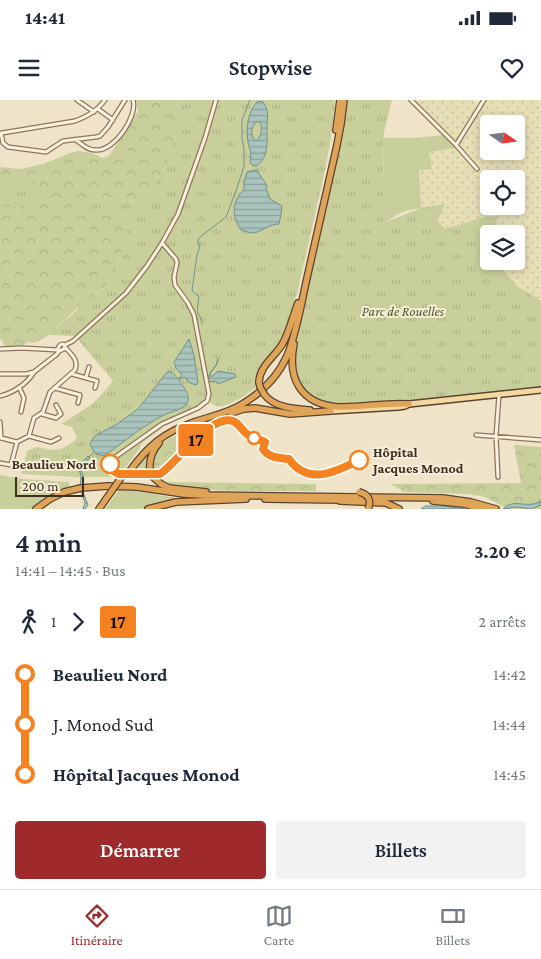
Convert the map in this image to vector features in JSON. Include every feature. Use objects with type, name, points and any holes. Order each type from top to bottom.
[{"type":"highway","points":[[127,472],[147,449],[172,430],[237,407],[254,397],[277,373],[287,356],[334,145],[340,100]]},
{"type":"highway","points":[[101,509],[145,447],[160,434],[187,421],[230,407],[252,394],[275,371],[284,355],[299,304],[337,144],[344,100]]},
{"type":"highway","points":[[299,304],[284,342],[263,368],[260,377],[260,387],[270,400],[286,406],[331,411]]},
{"type":"highway","points":[[299,304],[292,363],[295,380],[306,395],[312,400],[339,407],[409,404]]},
{"type":"highway","points":[[226,495],[173,488],[161,484],[154,478],[150,470],[151,456],[157,445],[163,439],[191,423],[251,408],[263,408],[290,414],[331,411]]},
{"type":"highway","points":[[36,509],[64,492],[81,488],[108,486],[137,487],[193,495],[442,498],[471,502],[496,509]]},
{"type":"highway","points":[[43,509],[58,497],[69,493],[107,488],[135,489],[198,497],[246,499],[424,500],[464,504],[482,509]]},
{"type":"highway","points":[[296,496],[359,492],[369,498],[370,504],[368,509]]},
{"type":"highway","points":[[148,509],[164,504],[246,499]]},
{"type":"highway","points":[[325,500],[386,503],[399,509]]},
{"type":"highway","points":[[158,509],[195,501]]},
{"type":"main road","points":[[331,411],[398,407],[409,404],[541,390]]},
{"type":"street","points":[[77,100],[94,112]]},
{"type":"street","points":[[105,100],[94,112],[66,124],[1,133],[3,143],[8,148],[43,152],[50,150],[63,141],[100,136],[113,120],[124,100]]},
{"type":"street","points":[[76,140],[93,150],[102,150],[110,146],[122,134],[130,120],[134,110],[133,100]]},
{"type":"street","points":[[0,349],[22,348],[61,351],[126,293],[147,266],[178,214],[205,138],[216,100]]},
{"type":"street","points":[[411,100],[456,145],[477,170]]},
{"type":"street","points":[[456,145],[484,100]]},
{"type":"street","points":[[98,109],[113,120]]},
{"type":"street","points":[[162,243],[176,260],[174,277],[176,289],[188,303],[194,315],[209,394],[206,401],[198,408],[162,424],[114,458],[110,462],[111,470],[119,474],[160,474],[208,428],[217,423]]},
{"type":"street","points":[[29,436],[34,418],[43,412],[50,392],[75,370],[77,365],[76,359],[65,346]]},
{"type":"street","points":[[0,374],[26,374],[34,372],[57,354],[58,350]]},
{"type":"street","points":[[86,377],[88,366]]},
{"type":"street","points":[[0,396],[19,387],[31,378],[34,372]]},
{"type":"street","points":[[71,374],[97,380],[95,388]]},
{"type":"street","points":[[19,387],[24,398],[21,412]]},
{"type":"street","points":[[54,387],[80,395],[78,403]]},
{"type":"street","points":[[498,477],[496,436],[499,395]]},
{"type":"street","points":[[41,414],[56,418],[62,414],[56,405]]},
{"type":"street","points":[[0,422],[1,438],[18,442],[29,436],[51,442],[59,438]]},
{"type":"street","points":[[476,435],[541,440]]},
{"type":"street","points":[[0,463],[11,465],[18,442]]},
{"type":"shaded area","points":[[413,100],[472,100],[479,107],[455,142]]},
{"type":"shaded area","points":[[486,100],[541,100],[541,301],[517,286],[504,271],[525,270],[525,225],[497,225],[495,215],[525,215],[525,170],[480,170],[480,215],[488,216],[445,229],[437,220],[445,204],[421,208],[419,170],[431,169],[429,152],[457,148]]},
{"type":"green space","points":[[136,100],[177,100],[173,121],[174,142],[164,171],[157,178],[154,192],[145,204],[138,209],[134,202],[95,196],[110,214],[117,215],[124,223],[127,231],[127,241],[123,252],[105,287],[76,309],[49,335],[39,341],[28,342],[20,347],[5,346],[0,338],[0,167],[21,169],[46,163],[79,151],[95,154],[102,158],[109,156],[138,111]]},
{"type":"green space","name":"Parc de Rouelles","points":[[177,100],[335,100],[331,138],[324,175],[297,294],[290,314],[301,317],[341,140],[348,100],[392,100],[384,132],[383,218],[386,222],[421,208],[445,204],[437,220],[445,229],[488,216],[496,217],[497,225],[480,225],[480,270],[504,270],[517,286],[541,301],[541,387],[384,403],[329,403],[309,393],[298,380],[295,360],[300,323],[289,320],[281,343],[265,363],[258,386],[227,405],[217,406],[206,400],[202,404],[162,423],[111,458],[107,469],[113,477],[21,474],[27,451],[37,447],[51,450],[61,449],[77,438],[72,427],[61,424],[91,405],[113,381],[75,336],[49,335],[83,303],[104,288],[120,258],[127,239],[127,232],[121,220],[113,214],[96,215],[89,206],[88,198],[95,196],[134,202],[139,209],[152,195],[158,176],[164,171],[174,142],[174,120]]},
{"type":"green space","points":[[444,135],[457,148],[429,152],[432,169],[419,170],[421,208],[403,212],[386,222],[383,219],[384,138]]},
{"type":"green space","points":[[23,181],[34,182],[39,190],[35,199],[16,207],[0,207],[0,184]]},
{"type":"green space","points":[[205,423],[206,427],[161,471],[154,473],[153,471]]},
{"type":"green space","points":[[205,423],[153,471],[154,456],[158,447],[173,437]]},
{"type":"green space","points":[[162,427],[141,444],[123,471],[118,472],[113,469],[112,465],[117,457]]},
{"type":"green space","points":[[514,445],[541,447],[541,509],[508,509],[485,497],[469,494],[404,492],[391,484],[521,483]]},
{"type":"green space","points":[[149,451],[148,472],[132,472]]},
{"type":"green space","points":[[0,475],[24,479],[69,482],[69,488],[33,509],[0,509]]},
{"type":"green space","points":[[168,482],[316,484],[316,491],[242,491],[186,488],[168,485]]},
{"type":"green space","points":[[119,490],[136,491],[182,500],[140,509],[105,509]]},
{"type":"water","points":[[258,101],[263,102],[268,115],[265,154],[256,166],[250,162],[251,154],[247,132],[249,115]],"holes":[[[258,121],[261,124],[261,134],[256,141],[252,136],[252,128]]]},
{"type":"water","points":[[257,170],[267,186],[270,199],[282,206],[279,224],[254,233],[241,230],[234,214],[234,209],[237,199],[244,189],[247,172]]},
{"type":"water","points":[[189,339],[194,355],[198,383],[196,385],[190,383],[184,377],[179,380],[188,395],[187,404],[150,423],[105,455],[102,456],[95,453],[90,445],[95,436],[117,424],[138,409],[167,372],[172,372],[178,379],[182,375],[174,362]]},
{"type":"water","points":[[218,371],[235,374],[236,377],[218,384],[216,381],[208,382],[209,376],[213,376]]},
{"type":"water","points":[[88,456],[90,458],[80,468],[83,475],[83,492],[88,505],[83,509],[85,503],[81,492],[81,476],[78,467]]},
{"type":"water","points":[[541,501],[541,505],[531,509],[517,507],[503,509],[511,504],[534,504]]},
{"type":"water","points":[[425,506],[444,506],[465,509],[421,509]]},
{"type":"waterway","points":[[202,324],[197,311],[199,297],[192,291],[200,246],[198,240],[226,217],[236,191],[244,166],[242,120],[250,100]]},
{"type":"waterway","points":[[89,457],[94,452]]},
{"type":"bus line","name":"17","points":[[110,464],[111,470],[119,474],[160,474],[208,428],[218,422],[229,421],[237,424],[249,436],[265,442],[263,449],[266,453],[271,456],[289,459],[297,469],[305,472],[324,475],[359,460]]},
{"type":"place","name":"Hôpital Jacques Monod","points":[[359,460]]},
{"type":"place","name":"Beaulieu Nord","points":[[110,464]]}]
